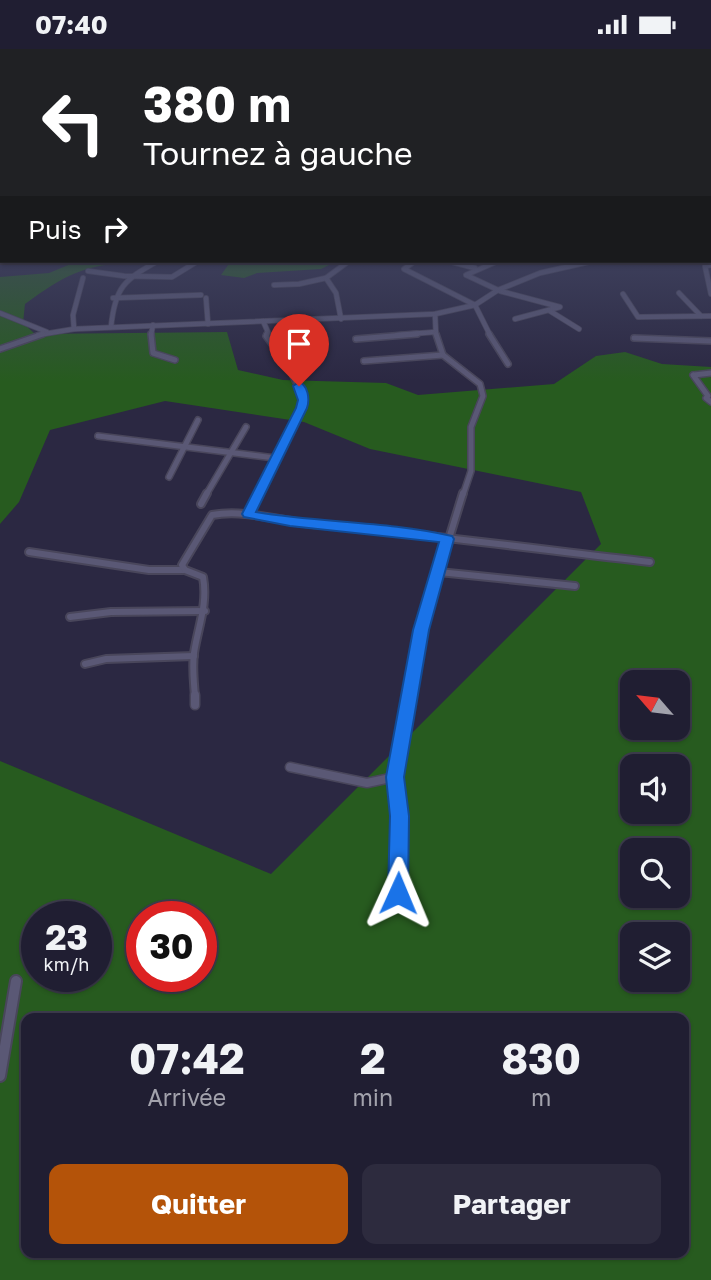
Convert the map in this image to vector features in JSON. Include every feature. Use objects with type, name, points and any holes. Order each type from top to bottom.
[{"type":"street","points":[[111,327],[113,298],[122,282],[148,266]]},
{"type":"street","points":[[88,271],[172,277],[189,266]]},
{"type":"street","points":[[274,285],[299,284],[326,278],[342,266]]},
{"type":"street","points":[[408,266],[404,269],[475,305],[497,350],[508,364]]},
{"type":"street","points":[[467,266],[476,269]]},
{"type":"street","points":[[483,266],[466,273],[468,278],[498,291],[560,307],[515,320]]},
{"type":"street","points":[[0,349],[47,332],[74,329],[435,314],[475,305],[498,291],[540,273],[569,266]]},
{"type":"street","points":[[705,266],[711,294]]},
{"type":"street","points":[[74,329],[73,316],[83,278]]},
{"type":"street","points":[[326,278],[336,293],[341,320]]},
{"type":"street","points":[[679,293],[701,316]]},
{"type":"street","points":[[623,294],[638,317],[711,316]]},
{"type":"street","points":[[113,298],[204,296],[208,324]]},
{"type":"street","points":[[551,311],[579,330]]},
{"type":"street","points":[[0,313],[47,332]]},
{"type":"street","points":[[398,893],[400,816],[395,777],[421,630],[447,539],[471,471],[471,427],[483,396],[480,384],[443,355],[435,332],[435,314]]},
{"type":"street","points":[[248,514],[304,400],[290,369],[266,336],[268,332],[263,321]]},
{"type":"street","points":[[153,325],[150,335],[153,353],[175,360]]},
{"type":"street","points":[[356,339],[435,332]]},
{"type":"street","points":[[634,338],[711,341]]},
{"type":"street","points":[[365,361],[443,355]]},
{"type":"street","points":[[711,373],[693,375],[704,387],[708,396],[706,398],[711,402]]},
{"type":"street","points":[[169,477],[198,420]]},
{"type":"street","points":[[201,504],[246,427]]},
{"type":"street","points":[[98,436],[275,458]]},
{"type":"street","points":[[185,570],[182,565],[212,515],[223,512],[290,522],[422,534],[650,562]]},
{"type":"street","points":[[29,552],[149,570],[185,570],[203,577],[206,588],[205,611],[194,656],[195,705]]},
{"type":"street","points":[[439,572],[575,586]]},
{"type":"street","points":[[71,617],[111,612],[205,611]]},
{"type":"street","points":[[85,664],[106,659],[194,656]]},
{"type":"street","points":[[290,767],[368,783],[395,777]]},
{"type":"street","points":[[0,1076],[16,981]]},
{"type":"green space","points":[[65,266],[98,266],[63,279],[25,304],[23,323],[35,334],[227,332],[238,370],[283,380],[386,383],[418,395],[554,384],[596,356],[625,352],[662,364],[711,367],[711,1280],[0,1280],[0,761],[271,874],[601,544],[581,492],[370,449],[304,422],[165,401],[50,430],[19,502],[0,524],[0,277],[49,273]]},
{"type":"green space","points":[[227,266],[326,266],[257,273],[244,278],[221,275]]},
{"type":"route","points":[[299,386],[304,400],[302,408],[248,514],[290,522],[422,534],[447,539],[421,630],[395,777],[400,816],[398,893]]}]
